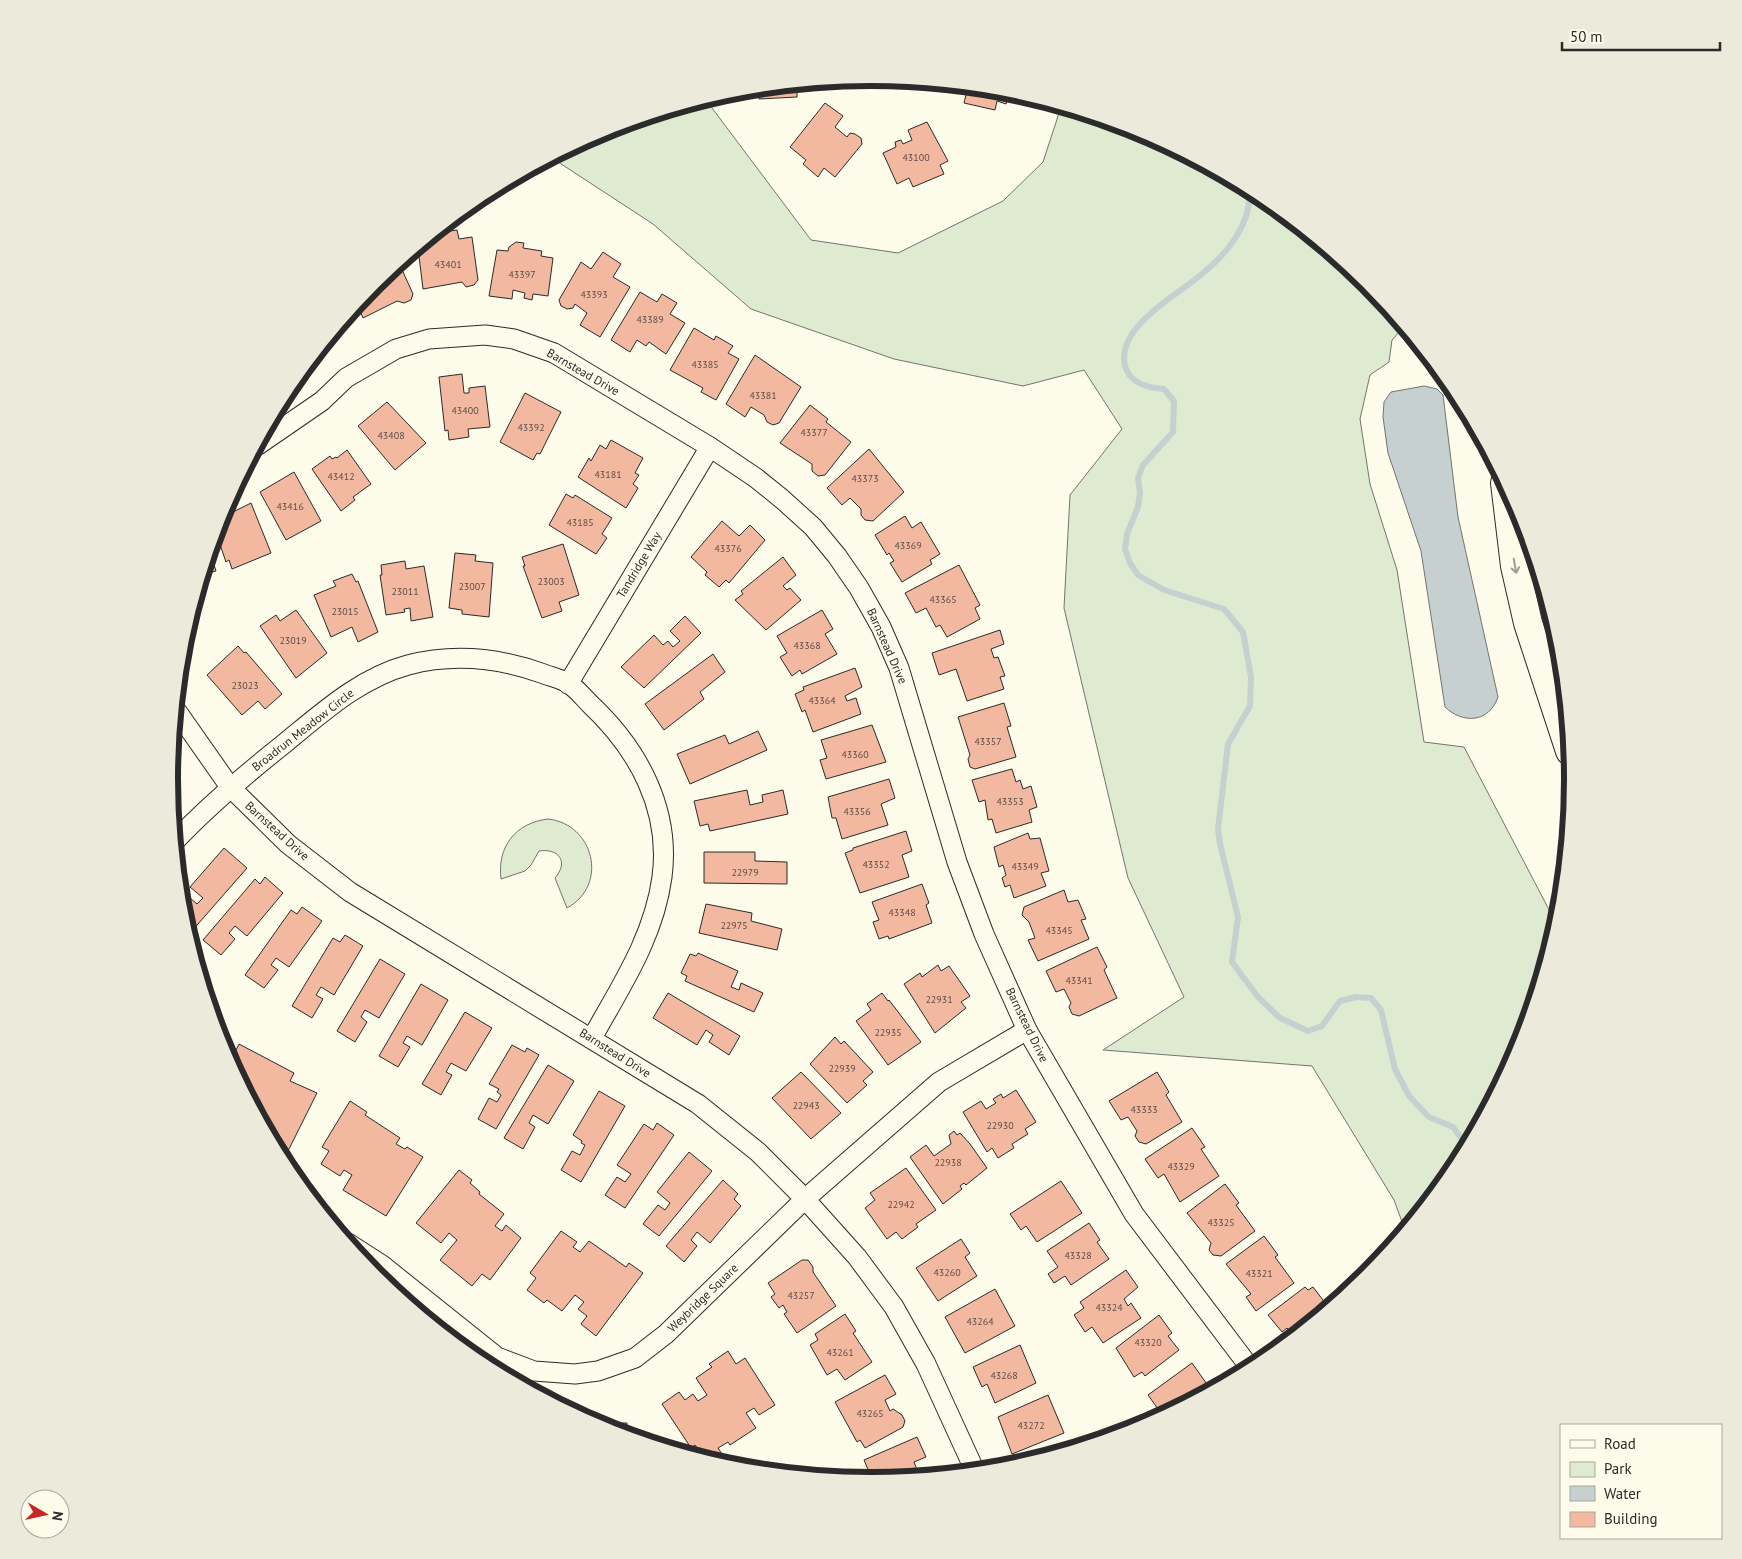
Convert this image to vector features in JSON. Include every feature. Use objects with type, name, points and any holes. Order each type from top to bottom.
[{"type":"main road","points":[[1508,507],[1515,566],[1528,623],[1562,727]]},
{"type":"street","name":"Barnstead Drive","points":[[278,422],[322,401],[346,378],[396,350],[429,339],[485,336],[514,339],[554,353],[710,447],[756,478],[813,527],[859,588],[881,627],[899,668],[957,862],[984,934],[1027,1030],[1134,1214],[1246,1362]]},
{"type":"street","name":"Tandridge Way","points":[[568,684],[710,447]]},
{"type":"street","name":"Broadrun Meadow Circle","points":[[180,836],[230,787],[342,697],[370,680],[408,665],[463,658],[492,659],[527,668],[568,684],[618,731],[642,768],[657,806],[663,838],[663,875],[656,912],[643,948],[592,1038]]},
{"type":"street","name":"Barnstead Drive","points":[[181,717],[230,787],[288,844],[350,892],[698,1104],[758,1152],[805,1199],[857,1257],[894,1307],[930,1372],[972,1465]]},
{"type":"street","name":"Weybridge Square","points":[[367,1256],[382,1265],[497,1357],[534,1371],[575,1374],[598,1371],[635,1358],[666,1334],[805,1199],[939,1082],[1027,1030]]},
{"type":"green space","points":[[710,106],[811,240],[898,253],[1003,201],[1043,162],[1059,113],[1094,123],[1136,139],[1178,158],[1218,179],[1256,203],[1328,258],[1361,289],[1400,331],[1392,340],[1389,362],[1370,375],[1360,419],[1370,484],[1397,570],[1424,742],[1464,747],[1551,914],[1541,959],[1527,1002],[1493,1086],[1447,1165],[1403,1224],[1394,1200],[1312,1066],[1103,1050],[1184,997],[1128,878],[1064,608],[1070,495],[1122,429],[1084,370],[1023,386],[894,359],[751,309],[653,224],[557,161],[606,139],[648,123]]},
{"type":"green space","points":[[548,819],[564,823],[576,832],[585,843],[590,857],[592,871],[588,885],[580,898],[567,908],[555,878],[561,867],[560,857],[557,854],[539,851],[525,871],[501,879],[502,857],[505,847],[511,838],[526,826],[536,821]]},
{"type":"water","points":[[1424,386],[1437,389],[1443,395],[1458,517],[1498,697],[1494,706],[1488,712],[1475,718],[1460,716],[1452,713],[1445,707],[1421,551],[1388,453],[1383,417],[1384,402],[1391,392]]},
{"type":"building","points":[[797,91],[797,97],[759,99],[759,96]]},
{"type":"building","points":[[967,93],[1007,100],[1006,104],[997,101],[995,110],[964,103]]},
{"type":"building","points":[[825,103],[843,116],[835,127],[847,137],[850,133],[855,134],[861,138],[862,144],[835,177],[824,168],[818,177],[803,164],[806,160],[790,147]]},
{"type":"building","points":[[927,122],[948,161],[940,165],[944,174],[913,187],[909,178],[897,184],[883,153],[896,147],[895,142],[901,140],[903,144],[912,140],[908,130]]},
{"type":"building","points":[[457,230],[459,239],[472,237],[478,280],[474,285],[466,287],[462,282],[423,289],[419,254],[447,231]]},
{"type":"building","points":[[516,242],[524,243],[523,248],[542,251],[541,256],[553,258],[548,296],[533,294],[532,300],[524,298],[525,293],[513,290],[512,299],[489,296],[497,250],[508,251],[509,247]]},
{"type":"building","points":[[603,252],[621,264],[613,277],[630,287],[600,337],[580,325],[587,313],[575,304],[573,308],[567,309],[561,306],[559,300],[581,262],[591,269]]},
{"type":"building","points":[[402,269],[413,294],[411,300],[404,303],[397,301],[363,318],[360,311]]},
{"type":"building","points":[[640,292],[657,302],[662,294],[677,303],[670,314],[685,323],[666,354],[649,342],[646,346],[637,340],[630,352],[611,340]]},
{"type":"building","points":[[694,328],[714,340],[716,336],[733,346],[728,353],[739,359],[716,400],[701,392],[703,388],[670,370]]},
{"type":"building","points":[[755,355],[801,387],[779,423],[773,425],[767,422],[764,415],[751,407],[745,417],[726,404]]},
{"type":"building","points":[[462,374],[464,393],[469,393],[469,388],[485,386],[490,427],[468,429],[469,437],[449,440],[448,430],[445,431],[439,377]]},
{"type":"building","points":[[525,393],[561,412],[540,454],[537,453],[533,460],[500,442]]},
{"type":"building","points":[[387,402],[426,443],[395,470],[358,426]]},
{"type":"building","points":[[810,405],[828,419],[826,422],[851,442],[825,475],[818,476],[812,471],[812,464],[780,443]]},
{"type":"building","points":[[611,440],[643,458],[635,473],[639,475],[633,484],[638,488],[626,508],[578,477],[589,458],[591,461],[600,445],[606,449]]},
{"type":"building","points":[[869,449],[904,492],[873,521],[865,520],[861,515],[861,509],[850,498],[842,505],[827,488]]},
{"type":"building","points":[[347,450],[371,484],[353,497],[355,500],[341,511],[312,469],[330,456],[332,459],[337,458]]},
{"type":"building","points":[[294,472],[321,521],[286,540],[260,492]]},
{"type":"building","points":[[566,494],[573,498],[575,495],[612,518],[602,534],[607,538],[596,554],[549,525]]},
{"type":"building","points":[[251,503],[271,553],[232,569],[229,560],[226,562],[220,544],[231,514],[232,511]]},
{"type":"building","points":[[905,516],[912,528],[921,522],[940,554],[930,560],[932,564],[902,582],[890,563],[894,561],[889,553],[887,555],[875,535]]},
{"type":"building","points":[[722,521],[739,536],[750,525],[765,540],[729,583],[726,580],[719,587],[705,575],[707,572],[691,557]]},
{"type":"building","points":[[563,544],[579,595],[559,602],[562,611],[542,618],[523,566],[525,566],[522,557]]},
{"type":"building","points":[[455,553],[476,555],[475,561],[493,563],[489,617],[462,614],[462,610],[449,608]]},
{"type":"building","points":[[783,557],[796,575],[783,586],[787,590],[790,588],[801,600],[766,630],[735,600],[743,594],[741,591]]},
{"type":"building","points":[[405,561],[406,569],[424,566],[433,617],[411,621],[410,608],[404,609],[405,612],[386,615],[380,575],[382,575],[381,565]]},
{"type":"building","points":[[213,562],[216,571],[210,573]]},
{"type":"building","points":[[959,565],[980,605],[975,608],[980,619],[947,637],[940,625],[936,627],[926,608],[916,613],[905,593]]},
{"type":"building","points":[[352,574],[356,582],[358,581],[378,632],[358,642],[352,627],[331,637],[314,595],[336,586],[333,581]]},
{"type":"building","points":[[296,610],[327,653],[296,678],[260,626],[276,615],[280,621]]},
{"type":"building","points":[[822,610],[833,629],[825,634],[837,654],[802,674],[800,670],[792,676],[780,657],[787,653],[777,636]]},
{"type":"building","points":[[685,616],[701,633],[644,688],[621,667],[654,635],[663,645],[668,641],[673,647],[680,641],[670,631]]},
{"type":"building","points":[[1000,630],[1004,644],[991,649],[994,658],[998,657],[1005,676],[1000,677],[1004,689],[967,701],[956,669],[939,675],[932,653]]},
{"type":"building","points":[[238,646],[244,653],[246,652],[282,694],[265,709],[258,701],[242,715],[207,675]]},
{"type":"building","points":[[713,654],[725,672],[700,692],[704,699],[664,730],[645,704]]},
{"type":"building","points":[[855,668],[862,687],[845,696],[847,701],[856,698],[861,714],[813,732],[805,710],[802,712],[795,694],[804,690],[803,687]]},
{"type":"building","points":[[1004,703],[1011,726],[1007,727],[1016,757],[975,769],[970,767],[968,759],[970,755],[958,717]]},
{"type":"building","points":[[872,725],[886,762],[826,779],[820,760],[827,758],[821,740]]},
{"type":"building","points":[[758,731],[767,750],[690,784],[677,754],[725,735],[729,744]]},
{"type":"building","points":[[1012,769],[1016,782],[1020,780],[1023,789],[1031,786],[1037,807],[1029,810],[1032,822],[996,833],[992,819],[988,820],[985,800],[979,802],[972,780]]},
{"type":"building","points":[[889,779],[895,798],[881,804],[888,825],[842,839],[836,818],[832,818],[828,797]]},
{"type":"building","points":[[747,790],[750,805],[763,802],[762,795],[783,790],[788,814],[710,831],[708,824],[700,826],[694,801]]},
{"type":"building","points":[[906,831],[912,851],[902,855],[909,877],[860,893],[845,853],[853,850],[853,848]]},
{"type":"building","points":[[1028,833],[1030,839],[1040,838],[1049,871],[1041,873],[1046,886],[1014,898],[1010,885],[1005,887],[1002,878],[1006,875],[1003,865],[999,867],[994,847]]},
{"type":"building","points":[[224,848],[247,868],[194,928],[189,900],[190,898],[197,904],[203,898],[190,887]]},
{"type":"building","points":[[704,852],[755,852],[755,861],[787,862],[787,884],[704,883]]},
{"type":"building","points":[[265,877],[283,893],[247,936],[235,926],[229,933],[235,939],[221,955],[203,940],[255,879],[260,884]]},
{"type":"building","points":[[922,884],[929,903],[926,905],[932,923],[889,939],[888,936],[879,939],[873,922],[879,920],[872,902]]},
{"type":"building","points":[[1064,890],[1068,902],[1078,900],[1086,919],[1081,920],[1089,939],[1038,961],[1028,940],[1035,938],[1029,922],[1022,915],[1024,907]]},
{"type":"building","points":[[706,904],[752,913],[751,921],[782,929],[777,950],[699,933]]},
{"type":"building","points":[[302,907],[322,921],[289,967],[276,958],[271,965],[278,970],[264,988],[245,975],[291,910],[297,914]]},
{"type":"building","points":[[345,935],[363,946],[334,995],[321,987],[316,995],[323,999],[312,1018],[292,1006],[333,938],[340,942]]},
{"type":"building","points":[[1097,947],[1107,967],[1104,970],[1117,998],[1079,1016],[1072,1014],[1069,1007],[1071,1003],[1064,989],[1056,992],[1046,971]]},
{"type":"building","points":[[698,953],[738,971],[731,987],[739,990],[741,983],[763,993],[754,1012],[685,981],[687,976],[681,973],[690,954],[696,956]]},
{"type":"building","points":[[380,959],[405,974],[379,1018],[365,1010],[361,1017],[367,1022],[355,1042],[337,1031]]},
{"type":"building","points":[[938,965],[941,971],[949,966],[970,996],[961,1002],[966,1008],[935,1033],[904,984],[920,973],[922,977]]},
{"type":"building","points":[[421,984],[448,1000],[422,1045],[407,1036],[403,1043],[410,1047],[398,1067],[379,1056]]},
{"type":"building","points":[[668,993],[740,1036],[729,1055],[709,1042],[713,1035],[706,1030],[697,1045],[653,1018]]},
{"type":"building","points":[[882,993],[921,1042],[888,1065],[856,1021],[871,1010],[867,1004]]},
{"type":"building","points":[[465,1012],[492,1028],[466,1071],[451,1063],[446,1072],[452,1075],[441,1095],[422,1084]]},
{"type":"building","points":[[835,1037],[841,1044],[844,1041],[873,1072],[863,1081],[867,1085],[847,1103],[810,1064]]},
{"type":"building","points":[[239,1044],[294,1073],[290,1081],[317,1093],[287,1152],[249,1086],[235,1053]]},
{"type":"building","points":[[512,1045],[525,1052],[527,1048],[539,1055],[496,1129],[478,1119],[489,1098],[497,1102],[501,1095],[497,1092],[499,1089],[489,1084]]},
{"type":"building","points":[[548,1065],[574,1081],[548,1124],[533,1115],[529,1123],[535,1127],[523,1149],[504,1138]]},
{"type":"building","points":[[801,1072],[841,1113],[811,1139],[772,1098]]},
{"type":"building","points":[[1157,1072],[1169,1092],[1166,1095],[1182,1122],[1146,1144],[1139,1142],[1135,1136],[1137,1131],[1128,1117],[1121,1120],[1109,1101]]},
{"type":"building","points":[[1016,1090],[1036,1122],[1025,1129],[1028,1134],[1012,1144],[1014,1148],[998,1158],[992,1148],[987,1152],[963,1112],[981,1101],[986,1109],[996,1103],[993,1099],[1001,1094],[1003,1098]]},
{"type":"building","points":[[599,1091],[625,1106],[581,1182],[561,1170],[572,1151],[580,1155],[585,1145],[573,1135]]},
{"type":"building","points":[[350,1101],[367,1112],[365,1115],[400,1138],[396,1144],[405,1149],[407,1147],[423,1157],[386,1216],[343,1190],[352,1175],[344,1170],[340,1176],[321,1164],[329,1151],[322,1147]]},
{"type":"building","points":[[657,1123],[674,1135],[625,1208],[605,1195],[617,1177],[625,1182],[631,1174],[617,1165],[644,1124],[653,1130]]},
{"type":"building","points":[[1192,1128],[1205,1147],[1201,1149],[1219,1176],[1180,1202],[1164,1174],[1158,1178],[1145,1159]]},
{"type":"building","points":[[954,1131],[957,1135],[960,1133],[970,1144],[987,1168],[966,1185],[964,1183],[960,1186],[962,1189],[943,1204],[910,1157],[926,1145],[934,1156],[951,1144],[949,1135]]},
{"type":"building","points":[[689,1152],[712,1171],[659,1236],[643,1224],[658,1205],[665,1210],[670,1203],[657,1192]]},
{"type":"building","points":[[906,1168],[936,1210],[916,1224],[918,1227],[902,1239],[896,1232],[887,1239],[865,1208],[875,1200],[870,1193]]},
{"type":"building","points":[[459,1170],[472,1180],[470,1183],[480,1192],[479,1194],[504,1214],[495,1226],[502,1231],[506,1225],[521,1238],[490,1280],[482,1274],[472,1286],[440,1260],[457,1240],[449,1233],[441,1243],[416,1223]]},
{"type":"building","points":[[723,1180],[738,1194],[734,1199],[741,1206],[710,1243],[697,1232],[691,1240],[697,1246],[684,1262],[666,1246]]},
{"type":"building","points":[[1061,1181],[1082,1213],[1037,1242],[1026,1226],[1021,1230],[1010,1214]]},
{"type":"building","points":[[1225,1184],[1239,1203],[1236,1205],[1255,1231],[1221,1256],[1213,1255],[1209,1250],[1211,1243],[1187,1213]]},
{"type":"building","points":[[1089,1223],[1100,1240],[1097,1242],[1109,1259],[1071,1285],[1065,1276],[1054,1283],[1048,1274],[1058,1267],[1047,1251]]},
{"type":"building","points":[[561,1231],[577,1242],[573,1247],[580,1252],[589,1241],[626,1267],[629,1263],[643,1273],[596,1336],[581,1324],[587,1316],[578,1309],[584,1302],[575,1295],[562,1311],[547,1300],[544,1303],[527,1290],[536,1278],[530,1273]]},
{"type":"building","points":[[1264,1236],[1278,1255],[1275,1257],[1294,1283],[1256,1311],[1246,1297],[1251,1294],[1226,1264]]},
{"type":"building","points":[[961,1239],[970,1253],[965,1257],[977,1276],[938,1301],[916,1268]]},
{"type":"building","points":[[802,1260],[808,1260],[813,1267],[813,1272],[836,1306],[797,1333],[784,1314],[787,1312],[783,1305],[779,1308],[771,1297],[775,1294],[768,1283]]},
{"type":"building","points":[[1126,1270],[1138,1287],[1124,1299],[1128,1306],[1131,1303],[1141,1318],[1103,1343],[1092,1327],[1085,1332],[1074,1315],[1084,1308],[1080,1302]]},
{"type":"building","points":[[1305,1287],[1308,1290],[1313,1287],[1325,1303],[1290,1331],[1287,1328],[1282,1332],[1268,1315]]},
{"type":"building","points":[[995,1289],[1015,1326],[965,1353],[945,1317]]},
{"type":"building","points":[[845,1314],[856,1331],[853,1333],[872,1362],[845,1380],[837,1369],[827,1375],[810,1345],[818,1340],[815,1334]]},
{"type":"building","points":[[1159,1315],[1172,1333],[1168,1336],[1179,1350],[1145,1376],[1142,1372],[1134,1377],[1116,1348]]},
{"type":"building","points":[[1020,1345],[1036,1383],[995,1403],[987,1384],[982,1387],[973,1367]]},
{"type":"building","points":[[728,1351],[736,1364],[745,1358],[775,1405],[759,1415],[754,1408],[746,1413],[756,1428],[730,1445],[728,1442],[718,1448],[722,1454],[720,1455],[699,1450],[695,1445],[691,1448],[662,1404],[679,1392],[685,1400],[693,1394],[698,1401],[707,1395],[696,1378],[712,1367],[709,1364]]},
{"type":"building","points":[[1192,1363],[1208,1385],[1159,1410],[1148,1395]]},
{"type":"building","points":[[885,1375],[896,1394],[885,1400],[890,1411],[893,1409],[902,1415],[905,1421],[903,1427],[865,1448],[860,1440],[857,1442],[835,1402]]},
{"type":"building","points":[[1048,1395],[1064,1433],[1012,1454],[998,1417]]},
{"type":"building","points":[[614,1423],[627,1423],[627,1428]]},
{"type":"building","points":[[917,1437],[926,1457],[914,1462],[918,1471],[916,1471],[870,1473],[864,1460]]},
{"type":"waterway","points":[[1249,199],[1248,209],[1239,232],[1229,247],[1207,270],[1151,313],[1130,338],[1125,351],[1125,366],[1131,377],[1140,384],[1164,389],[1174,401],[1173,432],[1143,465],[1138,478],[1140,493],[1138,507],[1127,534],[1125,549],[1130,563],[1138,575],[1164,590],[1224,609],[1243,632],[1251,677],[1250,706],[1228,744],[1218,829],[1238,917],[1232,962],[1258,997],[1280,1018],[1308,1031],[1322,1026],[1340,1001],[1356,997],[1371,998],[1381,1010],[1395,1069],[1409,1096],[1429,1117],[1453,1127],[1462,1140]]}]
